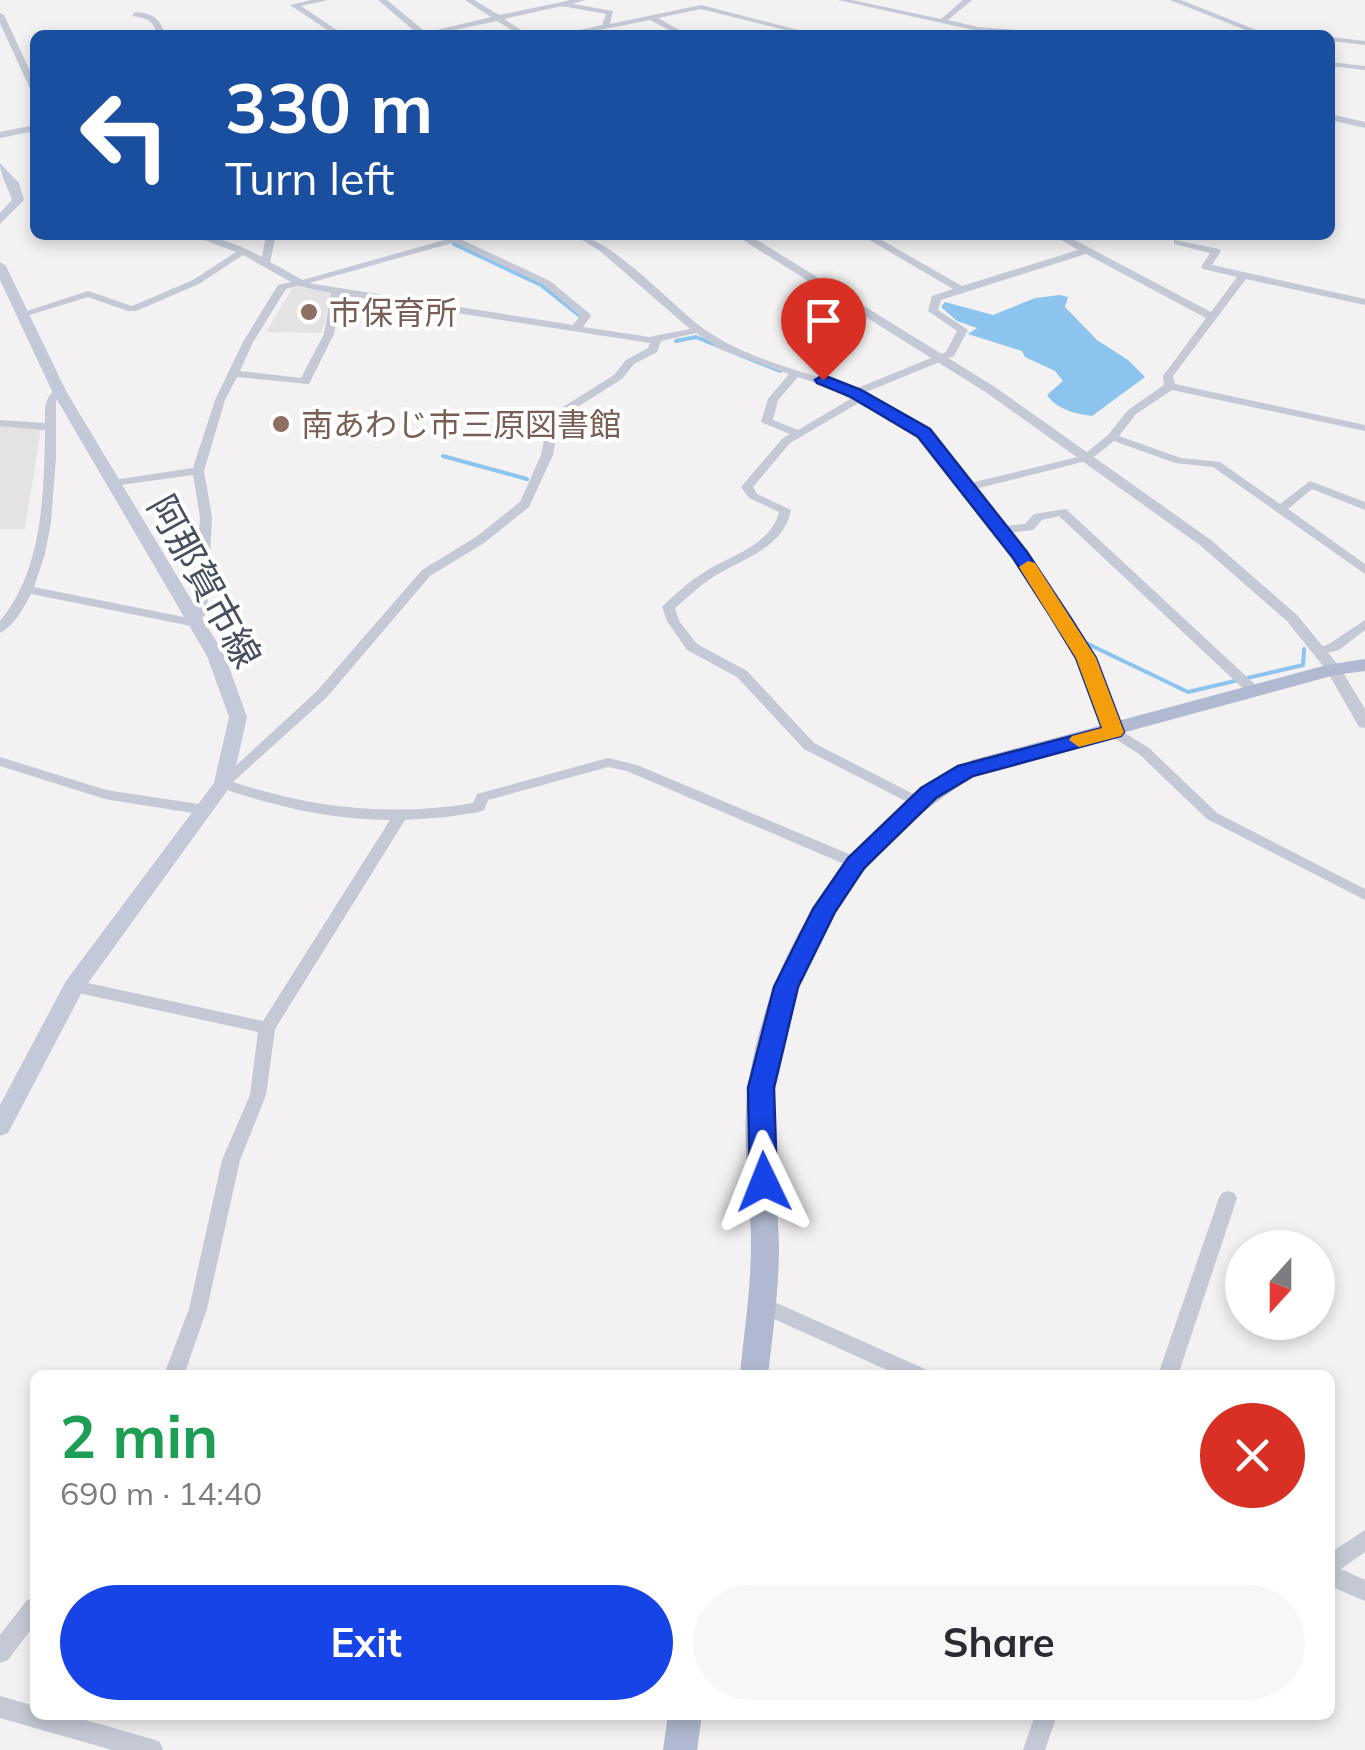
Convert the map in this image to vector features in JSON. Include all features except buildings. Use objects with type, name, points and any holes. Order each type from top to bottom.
[{"type":"main road","points":[[0,166],[18,200],[0,220]]},
{"type":"main road","name":"阿那賀市線","points":[[0,266],[59,390],[216,656],[238,718],[223,784],[74,986],[0,1127]]},
{"type":"main road","points":[[754,1370],[765,1252],[761,1088],[765,1068],[786,987],[824,909],[856,863],[928,793],[979,765],[1255,692],[1326,660],[1365,665]]},
{"type":"main road","points":[[680,1750],[685,1720]]},
{"type":"street","points":[[324,0],[294,5],[332,30]]},
{"type":"street","points":[[382,0],[416,30]]},
{"type":"street","points":[[469,0],[516,30]]},
{"type":"street","points":[[443,30],[581,0]]},
{"type":"street","points":[[842,0],[988,30]]},
{"type":"street","points":[[943,21],[968,0]]},
{"type":"street","points":[[1174,0],[1251,30]]},
{"type":"street","points":[[562,4],[610,13],[605,26]]},
{"type":"street","points":[[585,30],[701,8],[793,30]]},
{"type":"street","points":[[136,14],[154,18],[161,30]]},
{"type":"street","points":[[0,15],[30,80]]},
{"type":"street","points":[[652,18],[675,30]]},
{"type":"street","points":[[956,30],[958,24]]},
{"type":"street","points":[[1335,40],[1365,44]]},
{"type":"street","points":[[1335,65],[1365,68]]},
{"type":"street","points":[[1335,118],[1365,126]]},
{"type":"street","points":[[0,135],[30,129]]},
{"type":"street","points":[[211,240],[244,251],[298,283],[656,340],[698,330]]},
{"type":"street","points":[[266,264],[270,240]]},
{"type":"street","points":[[28,590],[195,621],[200,613],[206,517],[198,471],[220,400],[282,288],[456,240],[547,283],[586,316],[576,328]]},
{"type":"street","points":[[587,240],[726,348],[858,395],[918,427],[1020,556],[1086,658],[1114,732],[1144,752],[1212,816],[1365,895]]},
{"type":"street","points":[[749,240],[940,358],[1086,458],[1244,574],[1292,618],[1326,660],[1365,723]]},
{"type":"street","points":[[875,240],[961,290]]},
{"type":"street","points":[[1068,240],[1212,317]]},
{"type":"street","points":[[1177,242],[1216,251],[1206,267],[1365,302]]},
{"type":"street","points":[[920,803],[809,746],[752,682],[692,647],[668,607],[705,577],[774,536],[785,522],[785,510],[752,496],[747,487],[786,441],[858,395],[950,354],[963,330],[933,311],[936,298],[1087,250]]},
{"type":"street","points":[[23,314],[88,294],[132,309],[196,282],[244,251]]},
{"type":"street","points":[[1170,386],[1168,376],[1242,277]]},
{"type":"street","points":[[234,373],[305,382],[329,334],[337,290]]},
{"type":"street","points":[[656,340],[653,350],[567,409],[553,426],[547,455],[525,504],[480,540],[426,573],[322,694],[223,784],[272,802],[300,807],[451,813],[479,807],[482,797],[608,762],[632,768],[856,863]]},
{"type":"street","points":[[796,372],[773,398],[767,422],[799,434]]},
{"type":"street","points":[[966,487],[1086,458],[1112,437],[1132,412],[1170,386],[1365,428]]},
{"type":"street","points":[[0,629],[19,609],[28,590],[47,504],[51,402],[59,390]]},
{"type":"street","points":[[0,422],[51,427]]},
{"type":"street","points":[[1112,437],[1179,461],[1216,464],[1365,570]]},
{"type":"street","points":[[113,483],[198,471]]},
{"type":"street","points":[[1280,510],[1310,484],[1365,506]]},
{"type":"street","points":[[999,530],[1029,527],[1038,517],[1062,512],[1255,692]]},
{"type":"street","points":[[1326,660],[1334,647],[1365,624]]},
{"type":"street","points":[[0,761],[105,794],[206,810]]},
{"type":"street","points":[[176,1370],[198,1309],[232,1160],[258,1094],[267,1028],[401,814]]},
{"type":"street","points":[[74,986],[267,1028]]},
{"type":"street","points":[[1170,1370],[1228,1198]]},
{"type":"street","points":[[761,1304],[907,1370]]},
{"type":"street","points":[[1335,1561],[1365,1540]]},
{"type":"street","points":[[1335,1577],[1365,1592]]},
{"type":"street","points":[[0,1652],[30,1613]]},
{"type":"street","points":[[0,1707],[30,1715]]},
{"type":"street","points":[[46,1720],[152,1750]]},
{"type":"street","points":[[1034,1750],[1044,1720]]},
{"type":"shaded area","points":[[292,289],[332,292],[322,333],[266,332]]},
{"type":"shaded area","points":[[0,424],[41,428],[25,529],[0,529]]},
{"type":"water","points":[[1068,297],[1065,307],[1097,340],[1128,360],[1145,377],[1092,416],[1067,410],[1051,400],[1047,395],[1063,381],[1055,371],[1025,357],[1022,351],[968,334],[977,328],[957,321],[941,307],[945,302],[993,315],[1035,298]]},
{"type":"waterway","points":[[454,244],[541,285],[580,316]]},
{"type":"waterway","points":[[676,341],[696,337],[780,371]]},
{"type":"waterway","points":[[838,390],[914,431]]},
{"type":"waterway","points":[[443,456],[527,479]]},
{"type":"waterway","points":[[1086,643],[1188,692],[1303,665],[1304,649]]},
{"type":"slow traffic","points":[[1028,567],[1086,658],[1114,732],[1079,740]]},
{"type":"place","name":"市保育所","points":[[309,312]]},
{"type":"place","name":"南あわじ市三原図書館","points":[[281,424]]},
{"type":"route","points":[[764,1182],[761,1088],[786,987],[824,909],[856,863],[928,793],[965,771],[1114,732],[1086,658],[1061,617],[1020,556],[924,433],[855,393],[823,380]]}]
